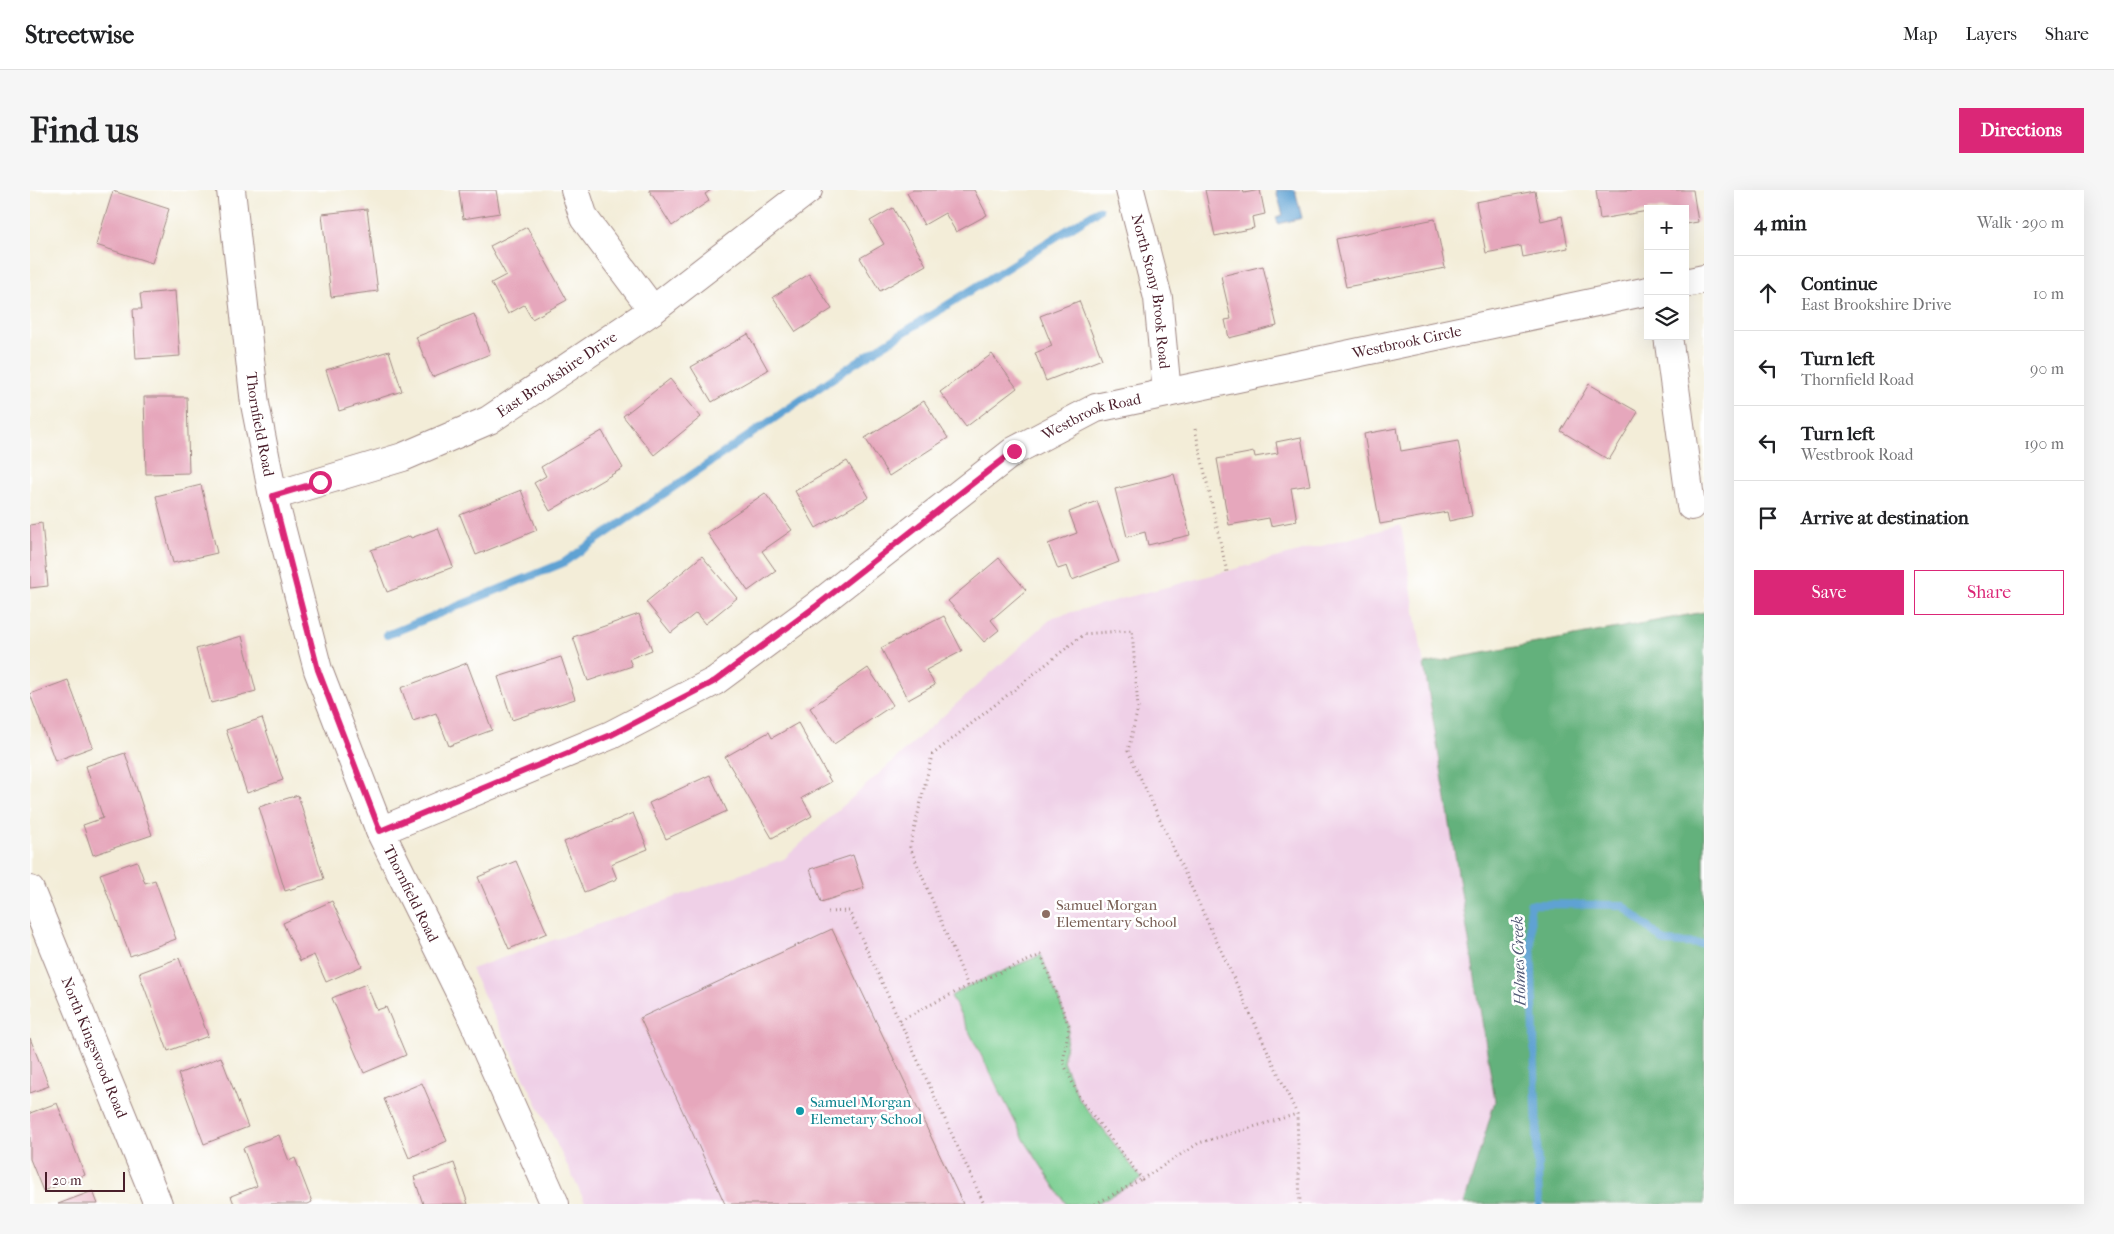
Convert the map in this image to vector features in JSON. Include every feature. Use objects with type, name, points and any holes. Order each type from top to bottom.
[{"type":"street","name":"Thornfield Road","points":[[231,190],[255,404],[273,496],[318,670],[380,831],[469,1011],[555,1204]]},
{"type":"street","points":[[575,190],[584,218],[653,310]]},
{"type":"street","name":"East Brookshire Drive","points":[[273,496],[403,457],[489,420],[653,310],[808,190]]},
{"type":"street","name":"North Stony Brook Road","points":[[1130,190],[1158,298],[1167,393]]},
{"type":"street","points":[[1689,282],[1704,279]]},
{"type":"street","name":"Westbrook Circle","points":[[1167,393],[1644,292]]},
{"type":"street","points":[[1669,340],[1691,506]]},
{"type":"street","name":"Westbrook Road","points":[[380,831],[611,735],[715,681],[815,607],[1014,451],[1096,408],[1167,393]]},
{"type":"street","name":"North Kingswood Road","points":[[30,890],[158,1204]]},
{"type":"path","points":[[1195,429],[1227,572]]},
{"type":"path","points":[[968,986],[910,847],[932,755],[1084,634],[1132,630],[1138,708],[1128,751],[1297,1114],[1300,1204]]},
{"type":"path","points":[[828,912],[849,912],[984,1204]]},
{"type":"path","points":[[900,1020],[968,986],[1041,955],[1069,1026],[1063,1062],[1080,1099],[1142,1179]]},
{"type":"path","points":[[1095,1204],[1142,1179],[1199,1143],[1297,1114]]},
{"type":"shaded area","name":"Samuel Morgan Elementary School","points":[[1401,525],[1495,1102],[1464,1204],[586,1204],[471,969],[784,859],[1053,617]]},
{"type":"green space","points":[[1704,612],[1704,1204],[1464,1204],[1495,1101],[1424,664]]},
{"type":"green space","points":[[1041,955],[1069,1026],[1063,1062],[1079,1099],[1142,1179],[1095,1204],[1066,1204],[1025,1141],[951,996],[968,986]]},
{"type":"water","points":[[1276,190],[1295,190],[1302,218],[1278,224],[1276,217],[1283,215]]},
{"type":"building","points":[[459,190],[496,190],[500,213],[463,219]]},
{"type":"building","points":[[649,190],[711,190],[705,194],[709,201],[672,226]]},
{"type":"building","points":[[913,190],[974,190],[987,215],[956,232],[945,213],[924,225],[907,193]]},
{"type":"building","points":[[1205,190],[1243,190],[1244,193],[1260,190],[1265,214],[1252,217],[1254,228],[1215,236]]},
{"type":"building","points":[[1596,190],[1693,190],[1698,222],[1689,223],[1689,205],[1644,205],[1644,212],[1600,219]]},
{"type":"building","points":[[113,191],[169,209],[152,263],[96,245]]},
{"type":"building","points":[[1535,191],[1541,221],[1562,216],[1568,248],[1523,257],[1521,246],[1486,253],[1476,202]]},
{"type":"building","points":[[893,208],[926,265],[880,291],[860,258],[884,244],[870,221]]},
{"type":"building","points":[[367,209],[378,291],[331,297],[322,214]]},
{"type":"building","points":[[1435,219],[1445,268],[1346,287],[1336,239]]},
{"type":"building","points":[[527,227],[567,300],[532,319],[524,305],[508,314],[491,283],[506,275],[490,246]]},
{"type":"building","points":[[1263,266],[1277,326],[1229,338],[1225,320],[1231,319],[1221,276]]},
{"type":"building","points":[[809,274],[832,309],[796,332],[773,297]]},
{"type":"building","points":[[175,291],[180,356],[136,359],[133,309],[142,309],[140,294]]},
{"type":"building","points":[[1079,301],[1102,359],[1046,381],[1035,353],[1052,346],[1040,316]]},
{"type":"building","points":[[474,314],[490,354],[432,377],[416,337]]},
{"type":"building","points":[[748,334],[768,370],[712,402],[691,367]]},
{"type":"building","points":[[389,351],[402,391],[339,411],[326,370]]},
{"type":"building","points":[[992,354],[1017,388],[966,427],[940,392]]},
{"type":"building","points":[[670,379],[701,417],[654,455],[623,416]]},
{"type":"building","points":[[1589,384],[1638,412],[1609,460],[1561,431]]},
{"type":"building","points":[[144,397],[187,397],[189,473],[146,474]]},
{"type":"building","points":[[924,401],[948,438],[889,476],[865,438]]},
{"type":"building","points":[[1397,428],[1401,451],[1458,441],[1472,516],[1449,521],[1447,512],[1380,524],[1364,434]]},
{"type":"building","points":[[602,431],[623,468],[550,511],[534,483],[546,476],[541,467]]},
{"type":"building","points":[[1301,437],[1310,485],[1291,488],[1297,521],[1271,526],[1269,518],[1229,525],[1217,459],[1254,452],[1255,457],[1278,453],[1276,442]]},
{"type":"building","points":[[847,461],[869,497],[816,528],[795,491]]},
{"type":"building","points":[[1174,474],[1190,535],[1148,545],[1145,532],[1127,537],[1115,489]]},
{"type":"building","points":[[201,485],[217,553],[173,563],[156,496]]},
{"type":"building","points":[[521,490],[537,530],[476,555],[460,515]]},
{"type":"building","points":[[765,493],[792,530],[762,551],[776,571],[748,591],[707,533]]},
{"type":"building","points":[[1097,501],[1119,562],[1072,580],[1067,566],[1058,569],[1048,544],[1077,533],[1069,512]]},
{"type":"building","points":[[42,523],[48,586],[30,588],[30,525]]},
{"type":"building","points":[[438,528],[453,567],[387,592],[371,550]]},
{"type":"building","points":[[702,556],[737,598],[705,624],[696,613],[671,633],[646,602]]},
{"type":"building","points":[[999,558],[1026,590],[991,620],[999,630],[984,642],[948,601]]},
{"type":"building","points":[[639,614],[652,650],[629,659],[632,666],[588,681],[573,637]]},
{"type":"building","points":[[944,616],[962,651],[926,670],[935,685],[908,700],[881,648]]},
{"type":"building","points":[[242,636],[256,691],[211,703],[196,649]]},
{"type":"building","points":[[561,657],[575,699],[512,720],[498,677]]},
{"type":"building","points":[[467,663],[492,730],[449,746],[436,713],[413,721],[401,688]]},
{"type":"building","points":[[868,668],[893,705],[834,744],[810,708]]},
{"type":"building","points":[[68,680],[93,747],[55,761],[30,694]]},
{"type":"building","points":[[262,718],[283,780],[247,793],[226,730]]},
{"type":"building","points":[[798,723],[831,782],[802,798],[812,816],[772,838],[725,757],[769,732],[772,738]]},
{"type":"building","points":[[125,753],[152,835],[93,855],[83,825],[103,818],[86,766]]},
{"type":"building","points":[[710,775],[727,811],[666,839],[649,803]]},
{"type":"building","points":[[298,795],[324,879],[285,891],[259,807]]},
{"type":"building","points":[[633,813],[648,849],[611,864],[617,879],[584,892],[564,842]]},
{"type":"building","points":[[853,855],[864,888],[821,902],[810,869]]},
{"type":"building","points":[[137,861],[145,883],[155,880],[176,939],[130,956],[100,874]]},
{"type":"building","points":[[516,861],[547,933],[509,949],[478,877]]},
{"type":"building","points":[[332,901],[362,966],[326,982],[314,955],[300,961],[283,923]]},
{"type":"building","name":"Samuel Morgan Elemetary School","points":[[832,929],[963,1204],[725,1204],[640,1018]]},
{"type":"building","points":[[179,958],[208,1036],[168,1051],[139,973]]},
{"type":"building","points":[[366,984],[377,1010],[386,1007],[406,1055],[364,1073],[332,998]]},
{"type":"building","points":[[30,1038],[49,1086],[30,1093]]},
{"type":"building","points":[[221,1057],[248,1127],[204,1144],[178,1074]]},
{"type":"building","points":[[422,1083],[447,1141],[409,1158],[384,1099]]},
{"type":"building","points":[[57,1103],[85,1175],[43,1191],[30,1159],[30,1113]]},
{"type":"building","points":[[279,1135],[289,1161],[295,1158],[312,1202],[308,1204],[234,1204],[231,1196],[257,1186],[243,1148]]},
{"type":"building","points":[[454,1163],[468,1204],[423,1204],[414,1177]]},
{"type":"building","points":[[93,1191],[98,1204],[58,1204]]},
{"type":"waterway","points":[[387,635],[563,563],[855,363],[1099,210]]},
{"type":"waterway","name":"Holmes Creek","points":[[1539,1204],[1530,904],[1622,905],[1665,942],[1704,944]]},
{"type":"place","name":"Samuel Morgan Elementary School","points":[[1046,914]]},
{"type":"place","name":"Samuel Morgan Elemetary School","points":[[800,1111]]},
{"type":"route","points":[[320,482],[273,496],[318,670],[380,831],[611,735],[715,681],[815,607],[1014,451]]}]
